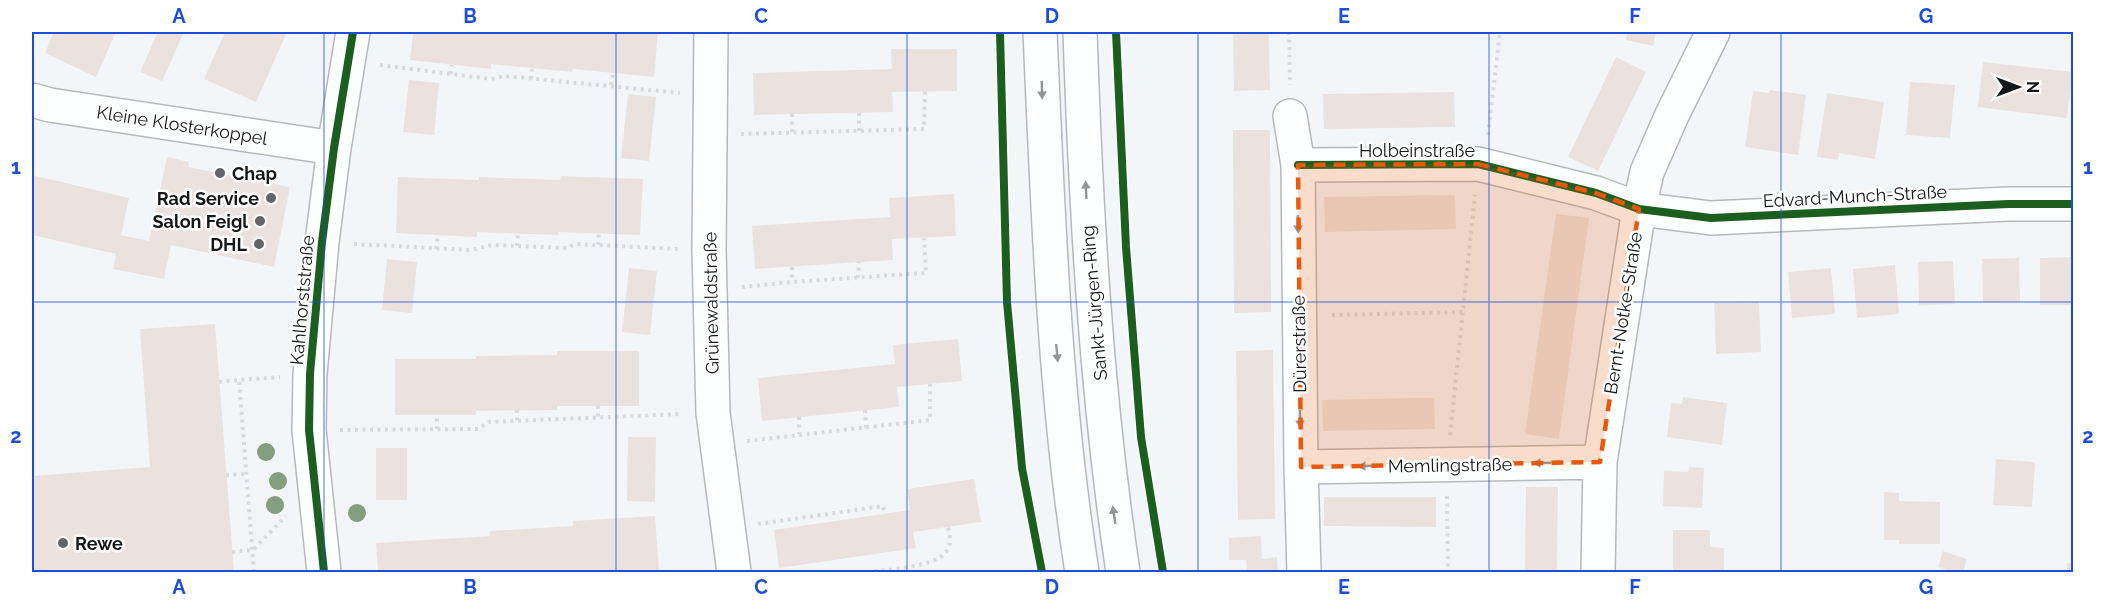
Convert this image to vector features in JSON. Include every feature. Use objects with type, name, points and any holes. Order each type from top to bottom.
[{"type":"street","name":"Grünewaldstraße","points":[[711,32],[709,295],[713,413],[734,573]]},
{"type":"street","points":[[1040,32],[1052,295],[1069,490],[1082,573]]},
{"type":"street","name":"Sankt-Jürgen-Ring","points":[[1080,32],[1085,188],[1093,291],[1109,481],[1123,573]]},
{"type":"street","name":"Bernt-Notke-Straße","points":[[1599,573],[1600,462],[1639,209],[1647,172],[1713,32]]},
{"type":"street","name":"Kahlhorststraße","points":[[324,573],[309,430],[310,374],[322,242],[334,148],[351,46]]},
{"type":"street","name":"Kleine Klosterkoppel","points":[[32,100],[61,107],[334,148]]},
{"type":"street","name":"Dürerstraße","points":[[1290,116],[1298,165],[1304,573]]},
{"type":"street","name":"Holbeinstraße","points":[[1298,165],[1482,165],[1596,193],[1639,209]]},
{"type":"street","name":"Edvard-Munch-Straße","points":[[1639,209],[1711,218],[2007,204],[2073,204]]},
{"type":"street","name":"Memlingstraße","points":[[1301,467],[1600,462]]},
{"type":"path","points":[[1289,32],[1290,116]]},
{"type":"path","points":[[1448,573],[1446,465],[1463,312],[1500,32]]},
{"type":"path","points":[[351,46],[450,74],[491,79],[505,76],[711,96]]},
{"type":"path","points":[[450,74],[452,65]]},
{"type":"path","points":[[531,79],[532,69]]},
{"type":"path","points":[[611,85],[613,73]]},
{"type":"path","points":[[710,135],[924,129],[925,91]]},
{"type":"path","points":[[859,113],[859,131]]},
{"type":"path","points":[[792,114],[792,133]]},
{"type":"path","points":[[598,245],[599,233]]},
{"type":"path","points":[[517,246],[518,234]]},
{"type":"path","points":[[436,249],[438,235]]},
{"type":"path","points":[[709,295],[743,286],[926,273],[924,238]]},
{"type":"path","points":[[322,242],[471,250],[492,245],[567,248],[576,244],[709,250]]},
{"type":"path","points":[[858,278],[859,262]]},
{"type":"path","points":[[792,267],[792,282]]},
{"type":"path","points":[[1299,315],[1463,312]]},
{"type":"path","points":[[219,382],[310,374]]},
{"type":"path","points":[[239,380],[254,573]]},
{"type":"path","points":[[718,451],[750,440],[930,420],[930,384]]},
{"type":"path","points":[[598,406],[598,417]]},
{"type":"path","points":[[517,410],[517,421]]},
{"type":"path","points":[[865,410],[866,428]]},
{"type":"path","points":[[309,430],[478,429],[489,422],[713,413]]},
{"type":"path","points":[[437,415],[437,429]]},
{"type":"path","points":[[799,417],[799,434]]},
{"type":"path","points":[[226,475],[246,474]]},
{"type":"path","points":[[232,552],[253,550],[315,487]]},
{"type":"path","points":[[728,529],[883,506],[885,514]]},
{"type":"path","points":[[816,515],[817,524]]},
{"type":"path","points":[[867,573],[928,562],[944,554],[950,543],[948,526]]},
{"type":"highlighted area","points":[[1478,164],[1596,193],[1639,209],[1600,462],[1301,467],[1298,165]]},
{"type":"building","points":[[54,32],[116,32],[96,77],[45,53]]},
{"type":"building","points":[[158,32],[184,32],[162,81],[140,72]]},
{"type":"building","points":[[225,32],[287,32],[256,102],[204,79]]},
{"type":"building","points":[[413,32],[658,32],[654,77],[491,64],[491,69],[410,60]]},
{"type":"building","points":[[1233,32],[1269,32],[1270,90],[1234,91]]},
{"type":"building","points":[[1627,32],[1656,32],[1653,46],[1626,40]]},
{"type":"building","points":[[891,49],[957,49],[957,91],[892,92],[893,112],[754,115],[753,73],[892,69]]},
{"type":"building","points":[[1616,57],[1646,72],[1598,171],[1568,157]]},
{"type":"building","points":[[1983,62],[2073,72],[2067,118],[1978,107]]},
{"type":"building","points":[[409,80],[439,83],[434,135],[403,132]]},
{"type":"building","points":[[1910,82],[1955,85],[1950,138],[1906,135]]},
{"type":"building","points":[[1770,90],[1806,95],[1798,155],[1745,147],[1753,91],[1769,93]]},
{"type":"building","points":[[1454,92],[1455,127],[1324,129],[1323,94]]},
{"type":"building","points":[[1827,93],[1884,102],[1875,159],[1839,153],[1838,160],[1817,157]]},
{"type":"building","points":[[628,94],[656,97],[649,161],[621,158]]},
{"type":"building","points":[[1233,130],[1270,130],[1271,312],[1234,313]]},
{"type":"building","points":[[167,157],[189,162],[188,167],[290,187],[274,267],[171,245],[164,279],[113,269],[116,254],[32,235],[32,175],[129,198],[121,235],[149,241]]},
{"type":"building","points":[[561,176],[643,179],[640,235],[477,232],[477,237],[396,233],[398,177],[560,180]]},
{"type":"building","points":[[954,194],[956,236],[892,239],[893,260],[755,269],[752,226],[890,217],[889,198]]},
{"type":"building","points":[[1455,195],[1456,229],[1325,232],[1324,197]]},
{"type":"building","points":[[1556,214],[1589,218],[1559,439],[1525,434]]},
{"type":"building","points":[[2074,257],[2074,305],[2040,305],[2040,258]]},
{"type":"building","points":[[2019,258],[2020,302],[1983,303],[1982,259]]},
{"type":"building","points":[[387,259],[417,262],[412,313],[382,310]]},
{"type":"building","points":[[1953,261],[1955,304],[1919,305],[1918,262]]},
{"type":"building","points":[[1895,265],[1899,314],[1857,318],[1853,269]]},
{"type":"building","points":[[629,268],[657,271],[650,335],[622,332]]},
{"type":"building","points":[[1831,268],[1835,314],[1792,318],[1788,272]]},
{"type":"building","points":[[1759,302],[1761,352],[1716,354],[1714,303]]},
{"type":"building","points":[[215,324],[234,572],[32,572],[32,476],[150,467],[140,329]]},
{"type":"building","points":[[958,339],[962,381],[897,387],[899,407],[762,421],[758,378],[895,364],[893,345]]},
{"type":"building","points":[[1273,350],[1275,519],[1238,520],[1236,351]]},
{"type":"building","points":[[557,351],[639,351],[639,406],[557,406],[557,410],[476,411],[476,415],[395,415],[395,359],[476,359],[476,356],[557,355]]},
{"type":"building","points":[[1683,397],[1727,403],[1722,445],[1667,437],[1671,403],[1682,404]]},
{"type":"building","points":[[1434,398],[1435,429],[1323,431],[1322,400]]},
{"type":"building","points":[[628,437],[656,437],[655,502],[627,501]]},
{"type":"building","points":[[376,448],[407,448],[407,500],[376,500]]},
{"type":"building","points":[[1996,459],[2035,462],[2032,507],[1993,505]]},
{"type":"building","points":[[1689,467],[1704,468],[1702,508],[1663,506],[1664,471],[1688,472]]},
{"type":"building","points":[[974,479],[981,522],[913,532],[916,548],[779,568],[774,530],[910,510],[907,489]]},
{"type":"building","points":[[1526,487],[1558,487],[1557,572],[1525,572]]},
{"type":"building","points":[[1884,492],[1899,493],[1899,501],[1940,502],[1940,544],[1899,544],[1899,540],[1884,540]]},
{"type":"building","points":[[1324,497],[1436,497],[1436,527],[1324,526]]},
{"type":"building","points":[[655,516],[659,571],[378,572],[376,543],[490,536],[490,531],[573,526],[573,521]]},
{"type":"building","points":[[1673,530],[1710,530],[1710,547],[1724,548],[1724,572],[1673,572]]},
{"type":"building","points":[[1261,536],[1262,559],[1277,557],[1278,572],[1247,572],[1246,560],[1229,560],[1229,538]]},
{"type":"building","points":[[1943,551],[1967,559],[1963,572],[1938,567]]},
{"type":"building","points":[[2067,563],[2074,563],[2074,572],[2067,572]]},
{"type":"cycle path","points":[[324,572],[309,430],[310,374],[322,242],[334,148],[353,32]]},
{"type":"cycle path","points":[[1000,32],[1007,302],[1022,468],[1042,572]]},
{"type":"cycle path","points":[[1116,32],[1126,247],[1141,437],[1163,572]]},
{"type":"cycle path","points":[[1298,165],[1478,164],[1596,193],[1639,209],[1711,218],[2008,204],[2074,204]]},
{"type":"place","name":"Chap","points":[[220,173]]},
{"type":"place","name":"Rad Service","points":[[271,198]]},
{"type":"place","name":"Salon Feigl","points":[[260,221]]},
{"type":"place","name":"DHL","points":[[259,244]]},
{"type":"place","name":"Rewe","points":[[63,543]]}]
